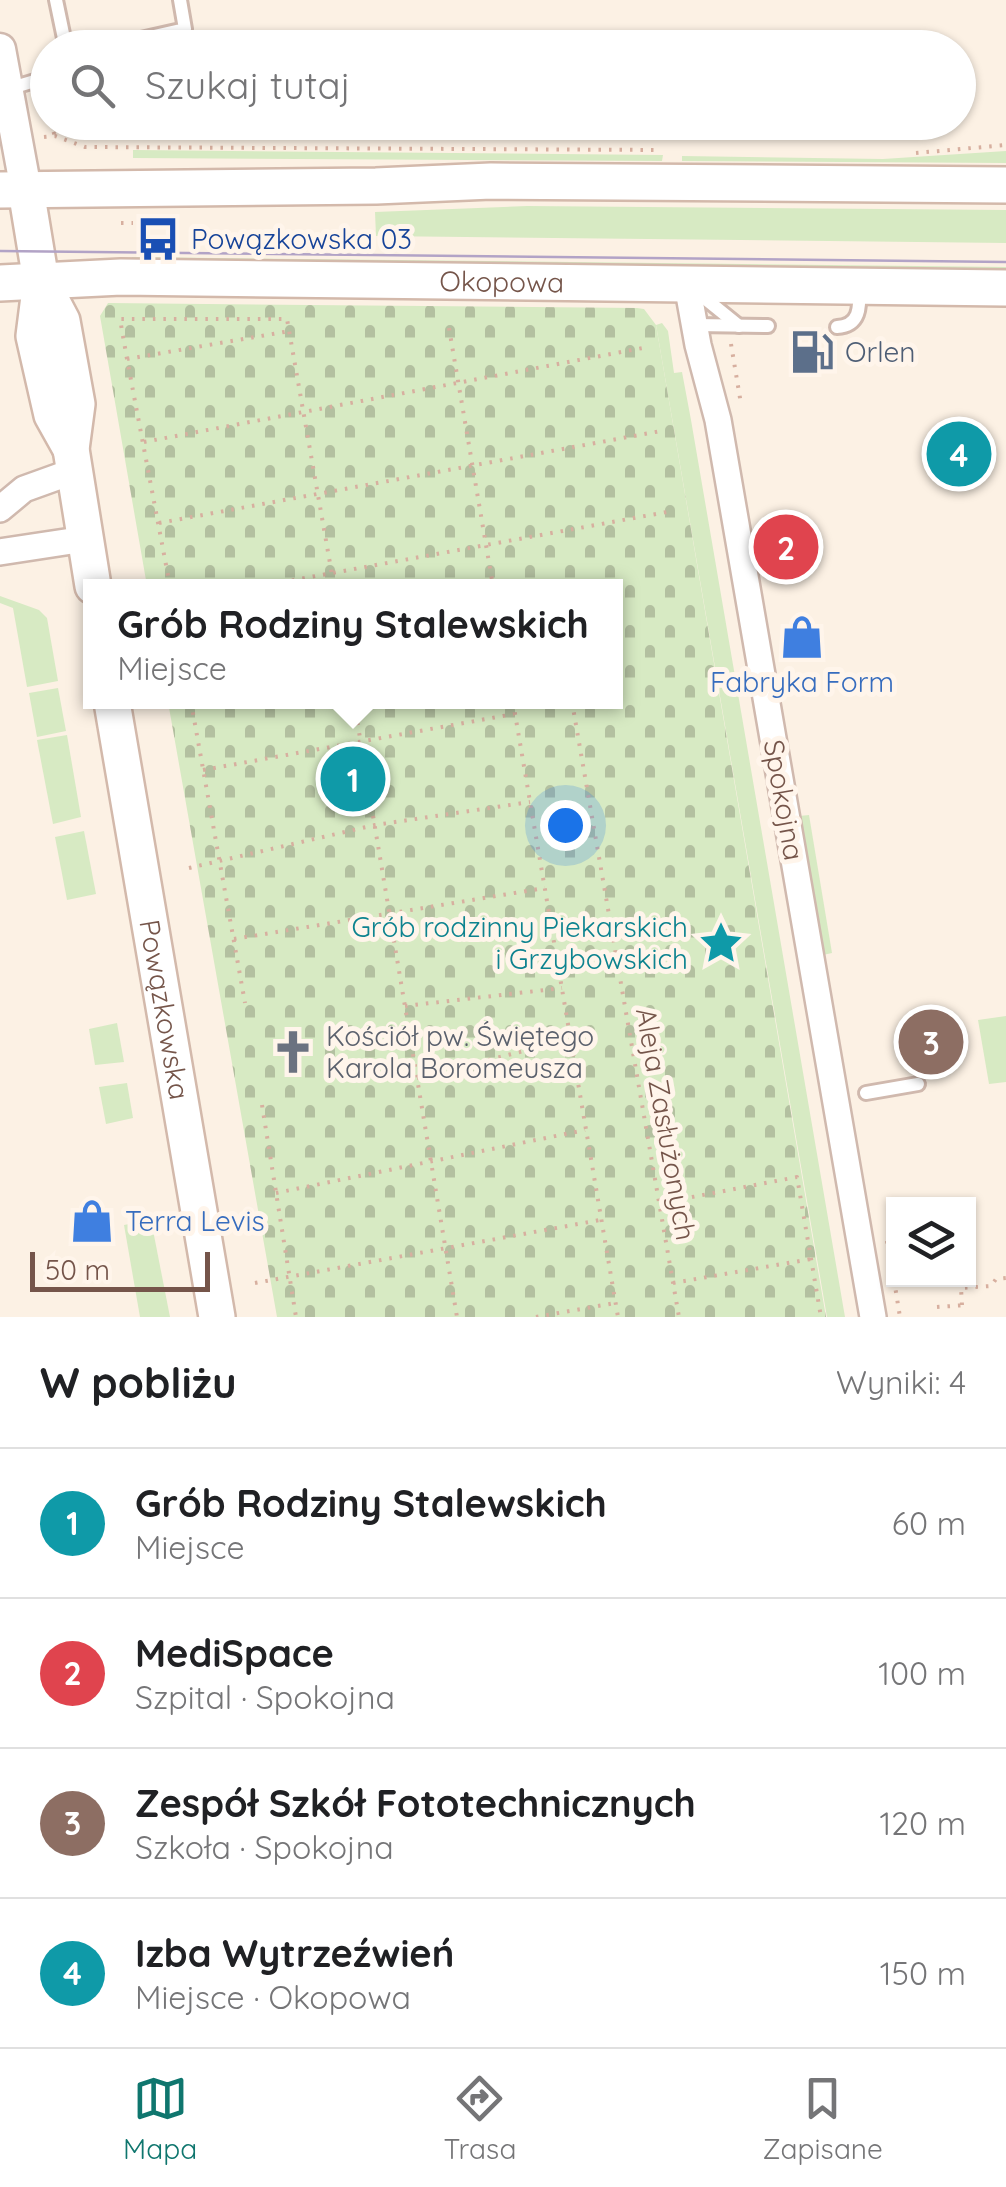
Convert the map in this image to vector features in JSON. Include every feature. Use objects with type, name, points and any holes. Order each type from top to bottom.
[{"type":"main road","points":[[92,579],[72,460],[77,404],[72,370],[62,321],[41,282],[13,190],[491,182],[1006,185]]},
{"type":"main road","name":"Okopowa","points":[[0,283],[140,277],[1006,288]]},
{"type":"main road","name":"Powązkowska","points":[[113,709],[217,1317]]},
{"type":"street","points":[[0,49],[8,89],[13,190]]},
{"type":"street","name":"Spokojna","points":[[687,284],[720,431],[873,1317]]},
{"type":"street","points":[[0,509],[72,460]]},
{"type":"street","points":[[0,552],[85,539]]},
{"type":"lane","points":[[56,0],[62,30]]},
{"type":"lane","points":[[177,30],[185,28],[180,0]]},
{"type":"lane","points":[[8,89],[30,82]]},
{"type":"lane","points":[[687,284],[745,326]]},
{"type":"lane","points":[[837,326],[856,320],[859,286]]},
{"type":"lane","points":[[695,325],[768,326]]},
{"type":"lane","points":[[866,1093],[918,1084]]},
{"type":"path","points":[[66,140],[85,147],[663,150]]},
{"type":"path","points":[[912,153],[1006,146]]},
{"type":"path","points":[[121,223],[132,223]]},
{"type":"path","points":[[169,579],[120,319],[287,319],[333,579]]},
{"type":"path","points":[[744,420],[731,344],[734,339],[750,338],[745,326]]},
{"type":"path","points":[[450,328],[492,579]]},
{"type":"path","points":[[127,359],[290,330]]},
{"type":"path","points":[[144,442],[648,347]]},
{"type":"path","points":[[158,523],[661,431]]},
{"type":"path","points":[[306,579],[667,512]]},
{"type":"path","points":[[192,709],[245,1003]]},
{"type":"path","points":[[355,709],[457,1317]]},
{"type":"path","points":[[514,709],[618,1317]]},
{"type":"path","name":"Aleja Zasłużonych","points":[[573,709],[679,1317]]},
{"type":"path","points":[[203,770],[515,714]]},
{"type":"path","points":[[188,868],[374,825],[530,802]]},
{"type":"path","points":[[234,938],[545,888]]},
{"type":"path","points":[[405,1006],[562,988]]},
{"type":"path","points":[[417,1078],[571,1039]]},
{"type":"path","points":[[262,1105],[296,1317]]},
{"type":"path","points":[[276,1193],[586,1130]]},
{"type":"path","points":[[659,1203],[797,1177],[821,1317]]},
{"type":"path","points":[[255,1283],[600,1220]]},
{"type":"path","points":[[673,1283],[811,1259]]},
{"type":"path","points":[[937,1307],[965,1305],[961,1288],[991,1286],[996,1279],[1006,1278]]},
{"type":"path","points":[[895,1287],[900,1317]]},
{"type":"path","points":[[536,1317],[616,1303]]},
{"type":"green space","points":[[133,150],[663,155],[662,161],[133,158]]},
{"type":"green space","points":[[1006,151],[1006,163],[682,161],[682,156],[883,159]]},
{"type":"green space","points":[[527,206],[1006,210],[1006,243],[376,236],[375,212]]},
{"type":"green space","points":[[132,257],[1006,267],[1006,272],[132,261]]},
{"type":"green space","points":[[108,303],[637,308],[644,309],[656,325],[826,1317],[277,1317],[169,709],[623,709],[623,579],[146,579],[100,316]]},
{"type":"green space","points":[[662,323],[668,331],[674,373],[682,372],[691,420],[845,1317],[827,1317],[656,325]]},
{"type":"green space","points":[[0,596],[39,610],[47,618],[58,681],[27,687],[13,608],[0,603]]},
{"type":"green space","points":[[58,688],[66,731],[37,737],[29,693]]},
{"type":"green space","points":[[67,735],[81,817],[53,824],[37,740]]},
{"type":"green space","points":[[809,815],[832,953],[823,955],[799,816]]},
{"type":"green space","points":[[84,831],[96,894],[67,900],[55,837]]},
{"type":"green space","points":[[1006,1016],[1006,1082],[989,1084],[978,1020]]},
{"type":"green space","points":[[117,1023],[124,1062],[95,1065],[89,1029]]},
{"type":"green space","points":[[127,1083],[133,1118],[106,1124],[99,1087]]},
{"type":"green space","points":[[151,1220],[170,1317],[140,1317],[124,1225]]},
{"type":"tram line","points":[[0,251],[1006,262]]},
{"type":"place","name":"Powązkowska 03","points":[[158,239]]},
{"type":"place","name":"Orlen","points":[[812,352]]},
{"type":"place","name":"Izba Wytrzeźwień","points":[[959,454]]},
{"type":"place","name":"MediSpace","points":[[786,547]]},
{"type":"place","name":"Fabryka Form","points":[[802,637]]},
{"type":"place","name":"Grób Rodziny Stalewskich","points":[[353,779]]},
{"type":"place","name":"Grób rodzinny Piekarskich i Grzybowskich","points":[[721,943]]},
{"type":"place","name":"Zespół Szkół Fototechnicznych","points":[[931,1042]]},
{"type":"place","name":"Kościół pw. Świętego Karola Boromeusza","points":[[293,1052]]},
{"type":"place","name":"Terra Levis","points":[[92,1221]]}]
